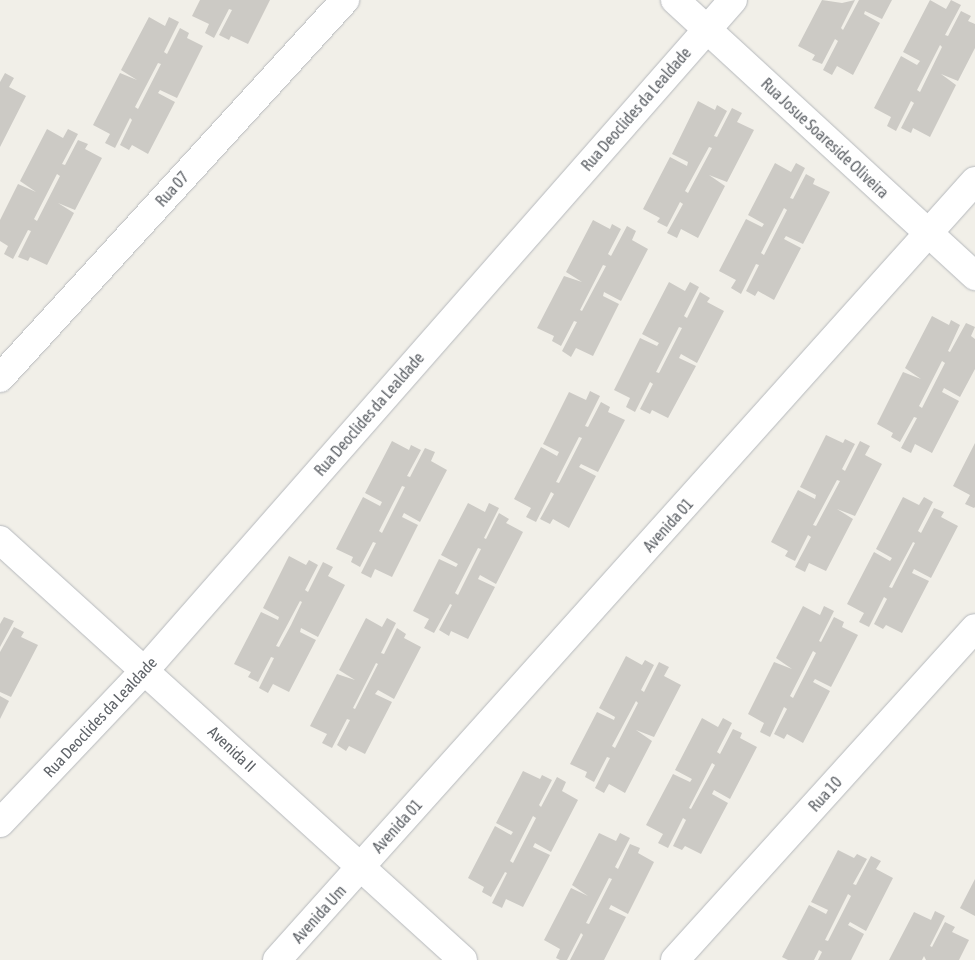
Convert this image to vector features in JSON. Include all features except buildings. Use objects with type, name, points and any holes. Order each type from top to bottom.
[{"type":"street","name":"Rua 07","points":[[0,378],[345,0]]},
{"type":"street","name":"Rua Josue Soareside Oliveira","points":[[675,0],[975,276]]},
{"type":"street","name":"Rua Deoclides da Lealdade","points":[[0,823],[146,669],[733,0]]},
{"type":"street","name":"Avenida 01","points":[[360,868],[975,181]]},
{"type":"street","name":"Avenida II","points":[[0,540],[146,669],[360,868],[463,960]]},
{"type":"street","name":"Rua 10","points":[[675,960],[975,628]]},
{"type":"street","name":"Avenida Um","points":[[277,960],[360,868]]}]
